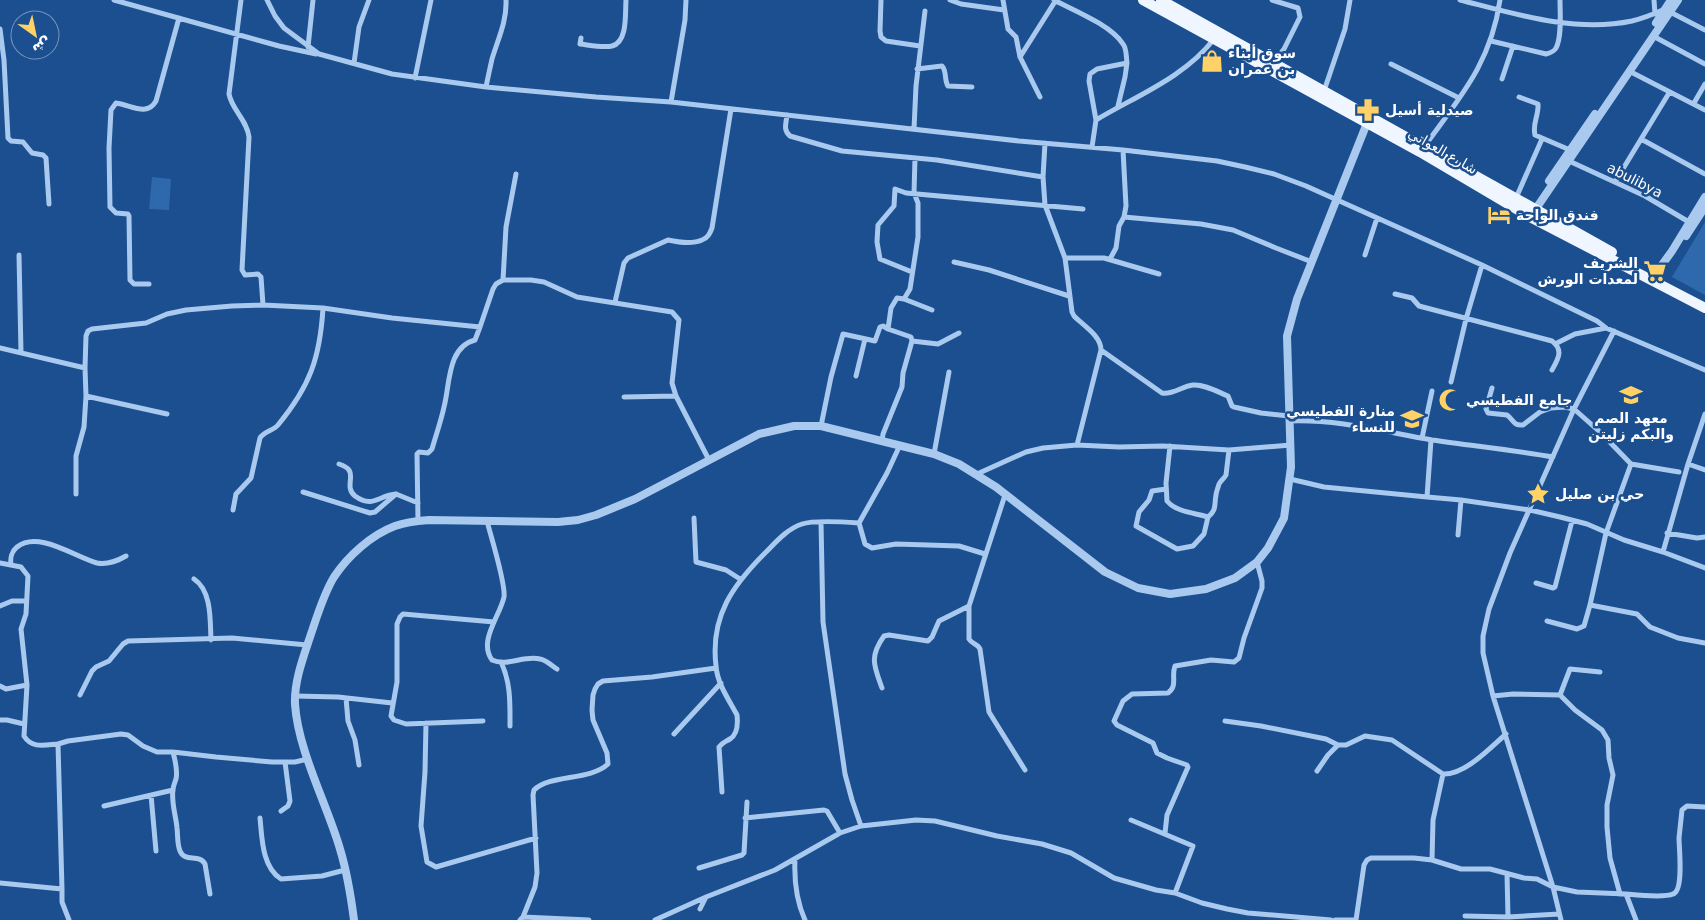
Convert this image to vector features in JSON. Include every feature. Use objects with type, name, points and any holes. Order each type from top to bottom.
[{"type":"main road","name":"شارع العواتي","points":[[1143,0],[1214,40],[1272,66],[1705,308]]},
{"type":"main road","points":[[1161,0],[1272,66],[1324,91],[1368,120],[1424,146],[1516,199],[1531,212]]},
{"type":"main road","points":[[1656,279],[1705,303]]},
{"type":"street","points":[[114,0],[236,34],[392,74],[415,78],[486,87],[671,102],[1123,150],[1245,166],[1298,183],[1338,200],[1482,265],[1597,321],[1606,328],[1705,370]]},
{"type":"street","points":[[241,0],[228,94],[248,128],[249,137],[241,267],[245,275],[258,274],[261,276],[263,305]]},
{"type":"street","points":[[267,0],[279,22],[296,38],[319,54]]},
{"type":"street","points":[[308,47],[313,0]]},
{"type":"street","points":[[354,64],[359,27],[369,0]]},
{"type":"street","points":[[415,78],[431,0]]},
{"type":"street","points":[[486,87],[502,32],[506,0]]},
{"type":"street","points":[[581,38],[580,44],[610,47],[617,44],[622,37],[626,0]]},
{"type":"street","points":[[671,102],[685,20],[686,0]]},
{"type":"street","points":[[882,0],[881,37],[886,41],[920,46]]},
{"type":"street","points":[[950,0],[968,6],[1004,10]]},
{"type":"street","points":[[1003,0],[1008,29],[1018,41],[1020,57],[1040,97]]},
{"type":"street","points":[[1020,57],[1055,0],[1089,18],[1114,34],[1123,43],[1126,50],[1126,77],[1118,107]]},
{"type":"street","points":[[1272,0],[1298,8],[1300,17],[1284,49],[1272,66]]},
{"type":"street","points":[[1324,91],[1345,29],[1350,0]]},
{"type":"street","points":[[1460,0],[1560,23],[1617,23],[1632,21],[1668,10],[1705,30]]},
{"type":"street","points":[[1424,146],[1460,98],[1484,59],[1491,41],[1500,0]]},
{"type":"street","points":[[1491,41],[1546,54],[1552,52],[1556,48],[1560,23],[1560,0]]},
{"type":"street","points":[[1654,0],[1655,14]]},
{"type":"street","points":[[1531,212],[1569,161],[1653,36],[1668,10],[1671,0]]},
{"type":"street","points":[[1531,212],[1570,150],[1668,10],[1678,0]]},
{"type":"street","points":[[914,129],[917,68],[925,11]]},
{"type":"street","points":[[149,284],[130,282],[129,216],[128,214],[116,213],[110,208],[109,148],[111,110],[116,104],[139,109],[153,107],[179,18]]},
{"type":"street","points":[[0,30],[4,60],[8,138],[11,141],[23,142],[32,153],[43,155],[46,158],[49,204]]},
{"type":"street","points":[[1653,36],[1705,64]]},
{"type":"street","points":[[1096,120],[1168,79],[1195,61],[1214,40]]},
{"type":"street","points":[[1502,79],[1513,46]]},
{"type":"street","points":[[1092,148],[1096,120],[1089,81],[1090,74],[1096,69],[1127,63]]},
{"type":"street","points":[[1391,64],[1460,98]]},
{"type":"street","points":[[917,68],[942,66],[948,86],[972,87]]},
{"type":"street","points":[[1629,71],[1705,110]]},
{"type":"street","points":[[1694,103],[1705,84]]},
{"type":"street","points":[[1615,182],[1669,93]]},
{"type":"street","points":[[1519,97],[1538,104],[1534,133],[1536,137],[1570,150]]},
{"type":"street","points":[[615,302],[624,263],[628,258],[668,240],[675,242],[696,241],[702,240],[708,235],[712,228],[716,209],[731,109]]},
{"type":"street","points":[[787,115],[786,132],[790,136],[842,151],[937,160],[1042,177]]},
{"type":"street","points":[[354,920],[340,849],[309,759],[297,716],[296,696],[307,645],[324,598],[334,577],[362,547],[378,535],[395,526],[418,521],[558,522],[596,515],[635,499],[759,434],[778,428],[821,426],[934,454],[960,464],[977,474],[1106,572],[1138,588],[1170,594],[1206,589],[1234,578],[1257,562],[1268,548],[1284,518],[1290,479],[1287,336],[1297,299],[1338,200],[1368,120]]},
{"type":"street","points":[[1516,199],[1542,139]]},
{"type":"street","points":[[1641,139],[1705,174]]},
{"type":"street","points":[[1046,143],[1042,177],[1046,205],[1065,258],[1072,312],[1098,338],[1102,350],[1077,445]]},
{"type":"street","points":[[1110,259],[1116,248],[1119,226],[1124,217],[1126,198],[1123,150]]},
{"type":"street","points":[[904,299],[910,290],[918,237],[918,203],[914,193],[915,158]]},
{"type":"street","name":"abulibya","points":[[1569,161],[1645,196],[1689,222]]},
{"type":"street","points":[[503,280],[506,227],[516,174]]},
{"type":"street","points":[[912,272],[880,259],[877,242],[878,224],[894,206],[895,190],[906,193],[1083,209]]},
{"type":"street","points":[[1656,279],[1705,197]]},
{"type":"street","points":[[1656,279],[1705,207]]},
{"type":"street","points":[[1124,217],[1201,224],[1233,230],[1312,262]]},
{"type":"street","points":[[1365,255],[1378,218]]},
{"type":"street","points":[[19,255],[21,353]]},
{"type":"street","points":[[1065,258],[1110,259],[1159,274]]},
{"type":"street","points":[[954,262],[989,270],[1070,296]]},
{"type":"street","points":[[1450,382],[1482,265]]},
{"type":"street","points":[[418,521],[417,454],[419,452],[428,453],[432,449],[445,406],[454,359],[461,347],[475,340],[493,289],[496,284],[503,280],[544,282],[577,297],[672,312],[678,320],[672,383],[676,396],[709,460]]},
{"type":"street","points":[[1395,294],[1412,298],[1419,306],[1552,342],[1556,344],[1559,351],[1552,370]]},
{"type":"street","points":[[888,329],[891,308],[897,298],[932,310]]},
{"type":"street","points":[[76,494],[76,456],[84,427],[86,396],[86,336],[88,331],[92,329],[146,323],[168,314],[186,310],[263,305],[323,308],[392,318],[480,326]]},
{"type":"street","points":[[233,510],[236,494],[251,478],[260,438],[276,428],[293,406],[313,369],[319,349],[323,308]]},
{"type":"street","points":[[821,426],[841,336],[845,333],[875,341],[880,327],[883,326],[911,337],[912,341],[903,373],[902,387],[882,441]]},
{"type":"street","points":[[1556,344],[1575,334],[1606,328]]},
{"type":"street","points":[[1465,916],[1560,917],[1553,887],[1493,696],[1483,653],[1484,628],[1498,585],[1574,409],[1614,331]]},
{"type":"street","points":[[912,341],[938,344],[959,333]]},
{"type":"street","points":[[856,376],[865,339]]},
{"type":"street","points":[[0,348],[85,368]]},
{"type":"street","points":[[1102,350],[1162,393],[1168,394],[1193,385],[1201,386],[1228,396],[1234,407],[1261,413],[1553,457]]},
{"type":"street","points":[[934,454],[949,372]]},
{"type":"street","points":[[1492,388],[1486,405],[1487,411],[1507,415],[1516,425],[1524,425],[1540,412],[1551,408],[1564,407],[1574,409],[1600,432],[1631,464],[1679,472]]},
{"type":"street","points":[[1422,438],[1432,391]]},
{"type":"street","points":[[86,396],[166,414]]},
{"type":"street","points":[[624,397],[676,396]]},
{"type":"street","points":[[1663,552],[1688,464],[1705,414]]},
{"type":"street","points":[[1427,496],[1431,440]]},
{"type":"street","points":[[900,445],[888,473],[859,523],[865,544],[872,548],[896,544],[959,546],[985,554]]},
{"type":"street","points":[[977,474],[1026,452],[1043,448],[1077,445],[1170,446],[1229,450],[1290,445]]},
{"type":"street","points":[[1170,446],[1166,489],[1167,500],[1171,505],[1185,512],[1208,517]]},
{"type":"street","points":[[1166,489],[1152,491],[1149,500],[1139,512],[1136,526],[1177,549],[1193,546],[1204,534],[1208,517],[1215,508],[1216,493],[1219,489],[1220,481],[1226,475],[1229,450]]},
{"type":"street","points":[[339,464],[349,469],[350,488],[352,493],[358,498],[372,502],[396,494],[418,503]]},
{"type":"street","points":[[1547,621],[1577,629],[1585,623],[1606,533],[1631,464]]},
{"type":"street","points":[[1688,464],[1705,470]]},
{"type":"street","points":[[1290,479],[1324,487],[1427,496],[1530,510],[1587,524],[1624,540],[1705,568]]},
{"type":"street","points":[[303,492],[370,513],[375,512],[396,494]]},
{"type":"street","points":[[1005,495],[969,606],[969,638],[980,649],[988,712],[1025,770]]},
{"type":"street","points":[[1458,534],[1461,500]]},
{"type":"street","points":[[694,518],[696,562],[726,570],[740,579]]},
{"type":"street","points":[[486,521],[503,582],[504,596],[489,637],[489,656],[492,660],[501,662],[539,658],[557,669]]},
{"type":"street","points":[[1536,583],[1555,587],[1572,521]]},
{"type":"street","points":[[722,792],[719,747],[734,736],[737,729],[737,715],[721,683],[716,668],[715,645],[723,609],[740,579],[777,541],[792,529],[802,524],[821,522],[859,523]]},
{"type":"street","points":[[821,522],[823,622],[845,774],[861,826]]},
{"type":"street","points":[[1667,533],[1697,538],[1705,537]]},
{"type":"street","points":[[11,564],[11,556],[15,548],[37,541],[97,563],[108,564],[126,556]]},
{"type":"street","points":[[1165,833],[1167,815],[1188,767],[1185,763],[1157,753],[1153,743],[1116,725],[1114,721],[1123,701],[1132,694],[1171,691],[1174,685],[1175,666],[1211,660],[1234,662],[1239,658],[1262,588],[1257,562]]},
{"type":"street","points":[[0,563],[21,567],[28,576],[25,617],[21,630],[27,685],[24,736],[28,742],[33,745],[58,744],[68,740],[121,734],[134,738],[143,746],[153,751],[285,762],[309,759]]},
{"type":"street","points":[[194,579],[199,582],[204,591],[212,640]]},
{"type":"street","points":[[0,606],[12,601],[25,601]]},
{"type":"street","points":[[1590,605],[1637,614],[1650,627],[1678,638],[1705,643]]},
{"type":"street","points":[[882,688],[874,665],[875,653],[884,636],[889,635],[928,641],[932,637],[939,621],[969,606]]},
{"type":"street","points":[[483,721],[406,724],[394,720],[391,716],[396,682],[397,624],[400,617],[404,614],[494,622]]},
{"type":"street","points":[[80,694],[92,671],[109,661],[123,644],[128,641],[232,638],[307,645]]},
{"type":"street","points":[[501,662],[507,674],[510,689],[510,726]]},
{"type":"street","points":[[589,920],[522,918],[534,887],[536,873],[534,790],[544,783],[590,773],[608,764],[607,753],[593,720],[593,695],[598,684],[603,681],[652,677],[716,668]]},
{"type":"street","points":[[1560,695],[1570,669],[1600,672]]},
{"type":"street","points":[[674,734],[721,683]]},
{"type":"street","points":[[0,686],[6,689],[27,685]]},
{"type":"street","points":[[1493,696],[1513,694],[1560,695],[1575,710],[1602,730],[1608,740],[1609,758],[1614,775],[1607,805],[1607,827],[1610,858],[1620,894]]},
{"type":"street","points":[[296,696],[346,698],[392,703]]},
{"type":"street","points":[[346,698],[348,720],[355,740],[359,765]]},
{"type":"street","points":[[0,720],[24,724]]},
{"type":"street","points":[[1225,721],[1326,739],[1338,745],[1346,746],[1365,736],[1392,740],[1443,774],[1458,772],[1506,734]]},
{"type":"street","points":[[426,724],[426,772],[421,826],[427,862],[436,867],[536,838]]},
{"type":"street","points":[[58,744],[62,902],[69,920]]},
{"type":"street","points":[[1317,770],[1338,745]]},
{"type":"street","points":[[173,752],[176,772],[173,790],[177,843],[182,856],[203,860],[210,894]]},
{"type":"street","points":[[281,811],[288,806],[290,801],[285,762]]},
{"type":"street","points":[[1432,860],[1433,820],[1443,774]]},
{"type":"street","points":[[104,806],[173,790]]},
{"type":"street","points":[[151,794],[156,851]]},
{"type":"street","points":[[699,868],[744,853],[747,802]]},
{"type":"street","points":[[655,920],[706,897],[753,880],[840,833],[861,826],[916,820],[935,821],[1042,844],[1071,853],[1114,878],[1156,890],[1175,893],[1202,903],[1248,913],[1356,920],[1364,865],[1366,860],[1371,858],[1414,858],[1432,860],[1461,868],[1490,869],[1577,892],[1666,895],[1677,892],[1680,883],[1679,838],[1682,810],[1687,806],[1705,807]]},
{"type":"street","points":[[745,818],[824,810],[827,811],[840,833]]},
{"type":"street","points":[[260,818],[263,850],[273,871],[280,879],[322,876],[345,870]]},
{"type":"street","points":[[1131,820],[1191,844],[1194,848],[1175,893]]},
{"type":"street","points":[[795,859],[794,878],[796,892],[805,920]]},
{"type":"street","points":[[1507,874],[1508,917]]},
{"type":"street","points":[[0,884],[62,889]]},
{"type":"street","points":[[1626,894],[1636,920]]},
{"type":"street","points":[[700,909],[706,897]]},
{"type":"street","points":[[1247,920],[1248,913]]},
{"type":"shaded area","points":[[152,177],[171,179],[169,210],[149,209]]},
{"type":"shaded area","points":[[1705,222],[1705,295],[1672,277]]},
{"type":"place","name":"سوق أبناء بن عمران","points":[[1212,61]]},
{"type":"place","name":"صيدلية أسيل","points":[[1368,110]]},
{"type":"place","name":"فندق الواحة","points":[[1499,215]]},
{"type":"place","name":"الشريف لمعدات الورش","points":[[1655,271]]},
{"type":"place","name":"معهد الصم والبكم زليتن","points":[[1631,395]]},
{"type":"place","name":"جامع الفطيسي","points":[[1450,400]]},
{"type":"place","name":"منارة الفطيسي للنساء","points":[[1412,419]]},
{"type":"place","name":"حي بن صليل","points":[[1538,494]]}]
